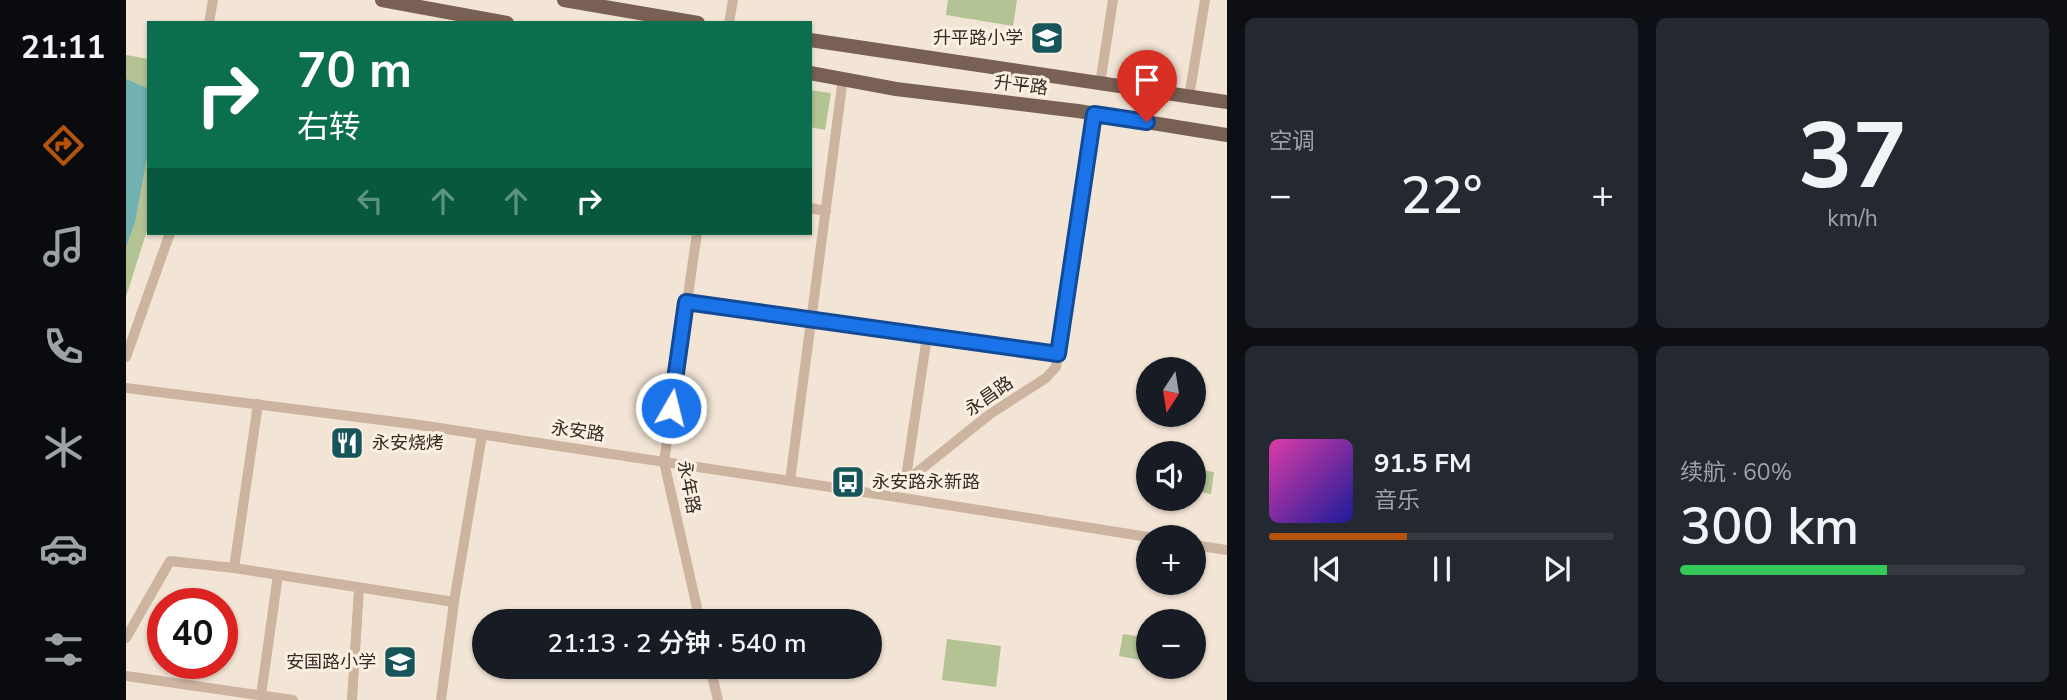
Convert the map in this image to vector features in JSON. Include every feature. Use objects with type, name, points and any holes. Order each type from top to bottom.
[{"type":"main road","points":[[382,0],[496,21]]},
{"type":"main road","points":[[564,0],[686,21]]},
{"type":"main road","name":"升平路","points":[[812,40],[1227,102]]},
{"type":"main road","name":"升平路","points":[[812,73],[896,89],[1094,114],[1227,135]]},
{"type":"street","points":[[209,21],[213,0]]},
{"type":"street","points":[[729,21],[733,0]]},
{"type":"street","points":[[1100,83],[1113,0]]},
{"type":"street","points":[[1188,97],[1205,0]]},
{"type":"street","points":[[790,481],[843,78]]},
{"type":"street","name":"永昌路","points":[[905,482],[990,414],[1046,378],[1056,367],[1094,114]]},
{"type":"street","points":[[812,208],[826,211]]},
{"type":"street","points":[[126,357],[169,235]]},
{"type":"street","name":"永年路","points":[[696,235],[664,462],[697,609]]},
{"type":"street","points":[[686,302],[1058,354]]},
{"type":"street","points":[[903,498],[927,336]]},
{"type":"street","name":"永安路","points":[[126,388],[482,435],[1136,535]]},
{"type":"street","points":[[234,568],[258,404]]},
{"type":"street","points":[[441,700],[454,602],[482,435]]},
{"type":"street","points":[[1206,547],[1227,550]]},
{"type":"street","points":[[126,638],[170,561],[234,568],[454,602]]},
{"type":"street","points":[[261,695],[278,575]]},
{"type":"street","points":[[352,700],[359,588]]},
{"type":"street","points":[[126,676],[293,700]]},
{"type":"street","points":[[713,679],[718,700]]},
{"type":"green space","points":[[948,0],[1017,0],[1013,26],[946,15]]},
{"type":"green space","points":[[126,55],[147,59],[147,230],[126,297]]},
{"type":"green space","points":[[812,90],[831,93],[825,130],[812,127]]},
{"type":"green space","points":[[1206,471],[1214,472],[1211,494],[1206,493]]},
{"type":"green space","points":[[1123,634],[1136,636],[1136,659],[1119,656]]},
{"type":"green space","points":[[947,639],[1001,646],[996,687],[942,680]]},
{"type":"water","points":[[126,79],[147,88],[147,157],[135,222],[126,247]]},
{"type":"place","name":"升平路小学","points":[[1047,38]]},
{"type":"place","name":"永安烧烤","points":[[347,443]]},
{"type":"place","name":"永安路永新路","points":[[848,482]]},
{"type":"place","name":"安国路小学","points":[[400,662]]},
{"type":"route","points":[[671,408],[686,302],[1058,354],[1094,114],[1147,122]]}]
